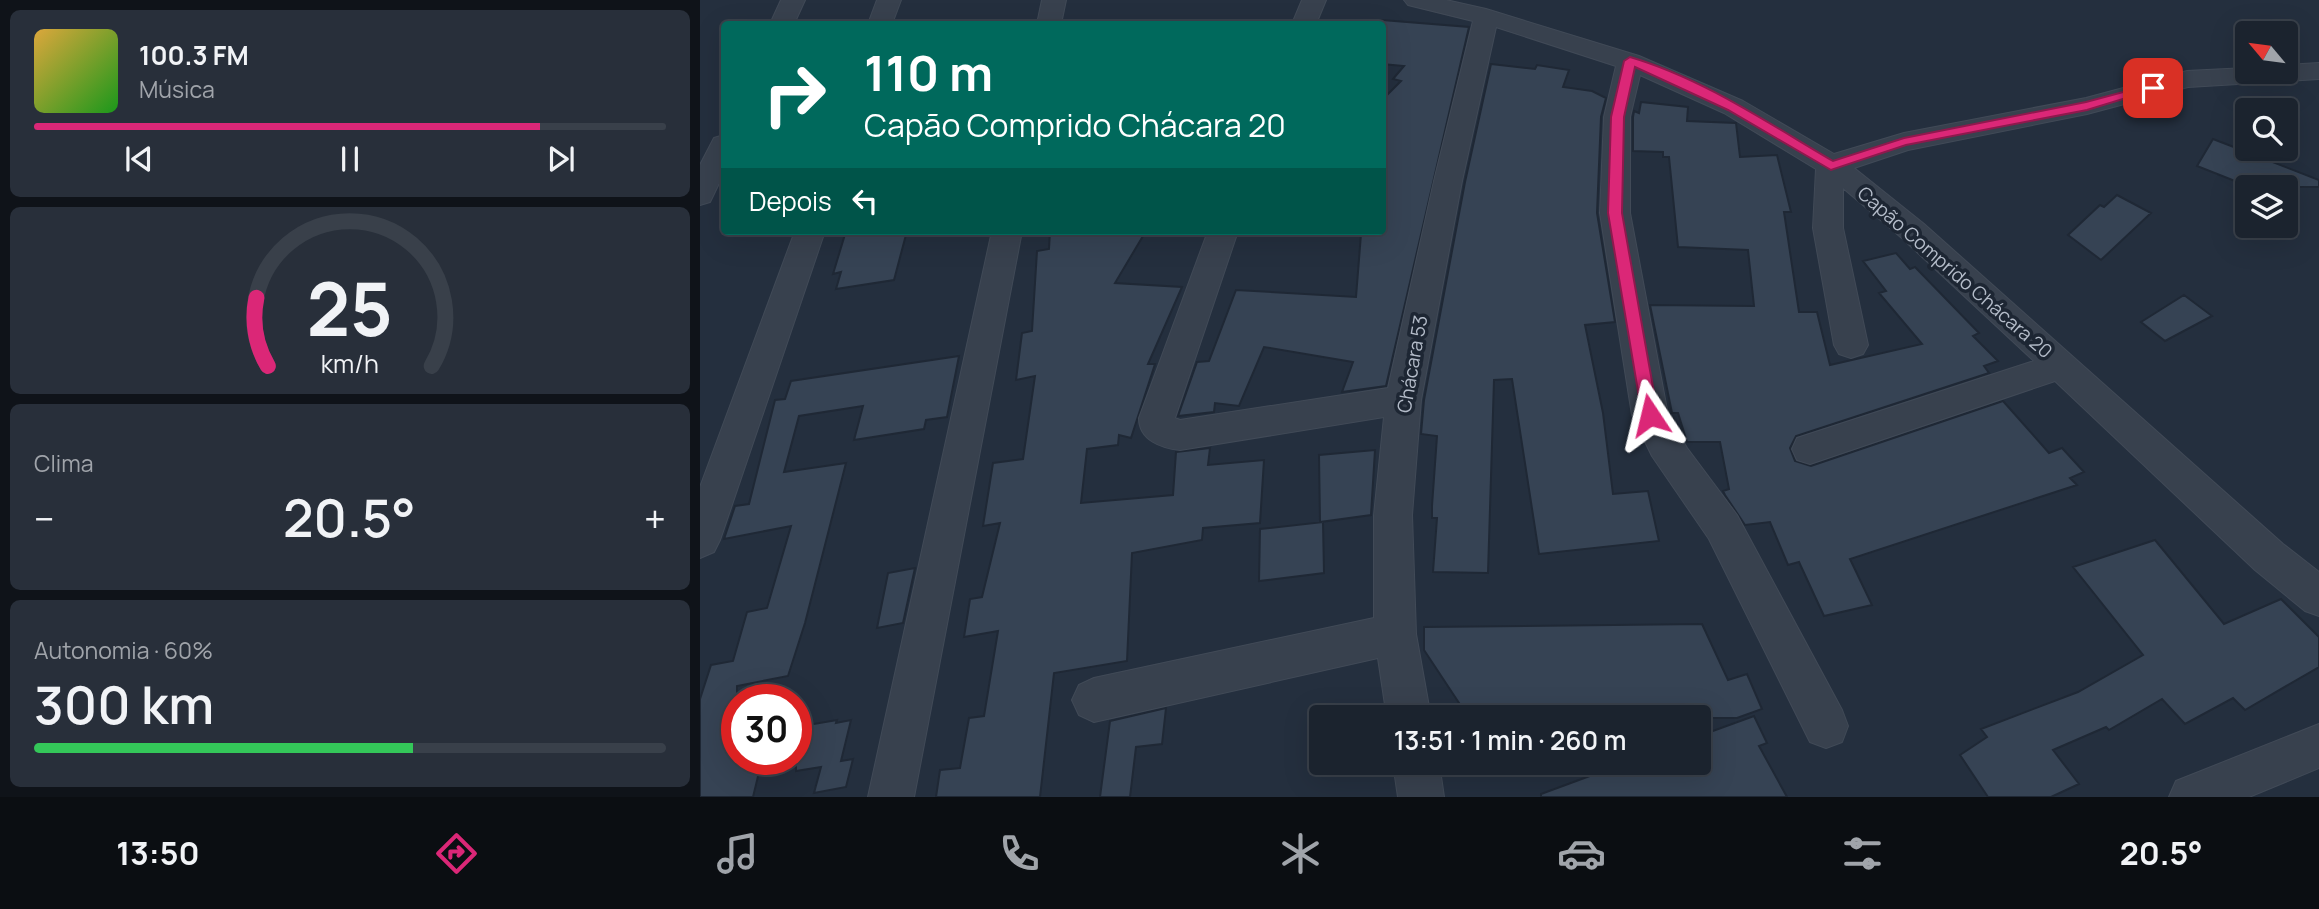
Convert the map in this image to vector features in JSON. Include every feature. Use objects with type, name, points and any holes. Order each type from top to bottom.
[{"type":"street","points":[[783,21],[793,0]]},
{"type":"street","points":[[881,21],[889,0]]},
{"type":"street","points":[[1050,21],[1054,0]]},
{"type":"street","points":[[1305,21],[1314,0]]},
{"type":"street","name":"Capão Comprido Chácara 20","points":[[1416,0],[1570,39],[1630,61],[1685,83],[1733,108],[1831,166],[1915,235],[2269,558],[2319,597]]},
{"type":"street","name":"Chácara 53","points":[[1407,705],[1395,634],[1393,516],[1403,400],[1448,181],[1486,16]]},
{"type":"street","points":[[1630,61],[1618,117],[1615,213],[1650,415],[1659,440],[1708,502],[1723,527],[1825,726]]},
{"type":"street","points":[[1851,345],[1828,228],[1831,166],[1904,142],[2087,106],[2187,79],[2319,71]]},
{"type":"street","points":[[700,195],[721,150]]},
{"type":"street","points":[[700,540],[809,235]]},
{"type":"street","points":[[891,797],[1006,235]]},
{"type":"street","points":[[1222,235],[1157,418],[1157,425],[1161,430],[1180,435],[1403,400]]},
{"type":"street","points":[[1810,449],[2061,366]]},
{"type":"street","points":[[1094,700],[1395,634]]},
{"type":"street","points":[[2192,797],[2319,746]]},
{"type":"street","points":[[1418,775],[1421,797]]},
{"type":"building","points":[[1382,20],[1469,27],[1386,386],[1342,392],[1353,362],[1264,347],[1239,406],[1215,403],[1214,412],[1178,416],[1197,362],[1209,361],[1236,290],[1356,297],[1361,235],[1386,235],[1386,96],[1401,81],[1393,79],[1404,66],[1386,64],[1386,21]]},
{"type":"building","points":[[1491,64],[1535,69],[1537,65],[1569,70],[1563,87],[1592,91],[1606,98],[1601,117],[1597,213],[1615,322],[1585,325],[1603,413],[1613,494],[1648,491],[1659,541],[1539,554],[1512,379],[1494,380],[1488,573],[1433,572],[1437,518],[1432,518],[1432,506],[1437,436],[1421,434],[1424,400],[1465,182]]},
{"type":"building","points":[[1641,102],[1688,107],[1687,121],[1736,123],[1740,157],[1777,155],[1791,212],[1784,212],[1799,312],[1817,312],[1830,365],[1922,344],[1879,293],[1886,291],[1863,261],[1896,253],[1910,269],[1915,267],[1979,333],[1973,336],[1998,361],[1984,366],[1989,373],[1796,436],[1790,448],[1795,461],[1811,466],[2003,401],[2049,453],[2062,448],[2084,472],[2070,478],[2077,485],[1850,559],[1872,605],[1824,616],[1799,562],[1788,565],[1770,522],[1745,525],[1725,495],[1723,491],[1729,489],[1720,442],[1687,442],[1678,413],[1672,413],[1650,305],[1754,306],[1748,250],[1678,247],[1669,157],[1663,157],[1663,152],[1633,151],[1633,117],[1634,111],[1639,113]]},
{"type":"building","points":[[2213,139],[2235,148],[2235,161],[2270,161],[2319,180],[2319,187],[2298,187],[2298,175],[2235,175],[2235,181],[2197,166]]},
{"type":"building","points":[[2117,195],[2151,213],[2101,260],[2068,235],[2100,205],[2104,207]]},
{"type":"building","points":[[845,235],[906,235],[894,280],[836,289],[841,272],[833,274]]},
{"type":"building","points":[[1050,235],[1144,235],[1115,283],[1182,287],[1148,364],[1155,364],[1131,438],[1119,435],[1118,445],[1087,449],[1081,503],[1173,495],[1176,452],[1210,448],[1208,465],[1264,460],[1260,523],[1203,528],[1202,540],[1132,553],[1127,661],[1054,673],[1040,797],[936,797],[940,770],[960,768],[969,718],[984,716],[998,631],[964,637],[970,599],[982,597],[1000,523],[983,526],[993,463],[1023,459],[1035,376],[1016,380],[1022,333],[1032,331],[1037,251],[1049,249]]},
{"type":"building","points":[[2184,295],[2212,316],[2165,341],[2141,322]]},
{"type":"building","points":[[959,356],[947,417],[926,420],[924,429],[854,440],[863,406],[799,416],[784,472],[846,463],[805,623],[788,676],[747,684],[721,684],[721,775],[758,775],[753,797],[700,797],[700,699],[711,665],[733,661],[747,612],[767,608],[791,526],[724,539],[735,506],[749,504],[775,400],[785,399],[791,381]]},
{"type":"building","points":[[1375,450],[1371,515],[1320,522],[1319,455]]},
{"type":"building","points":[[1323,522],[1324,573],[1259,581],[1260,529]]},
{"type":"building","points":[[2155,540],[2224,624],[2281,599],[2319,637],[2319,667],[2245,710],[2233,698],[2185,724],[2162,699],[2109,730],[2106,727],[2053,750],[2079,784],[2051,797],[1988,797],[1960,755],[1987,737],[1981,729],[2078,692],[2143,655],[2073,567]]},
{"type":"building","points":[[915,568],[903,623],[877,628],[888,573]]},
{"type":"building","points":[[1702,624],[1728,680],[1747,674],[1762,709],[1737,718],[1711,718],[1711,705],[1460,705],[1424,650],[1424,627]]},
{"type":"building","points":[[1166,708],[1162,744],[1136,747],[1130,797],[1100,797],[1110,721]]},
{"type":"building","points":[[1754,716],[1767,743],[1759,746],[1787,797],[1541,797],[1541,794],[1592,775],[1711,775],[1711,732]]},
{"type":"building","points":[[851,720],[841,761],[853,759],[846,787],[814,793],[821,767],[812,768],[812,724]]},
{"type":"route","points":[[1650,415],[1615,213],[1618,117],[1630,61],[1685,83],[1733,108],[1831,166],[1904,142],[2087,106],[2153,88]]}]
